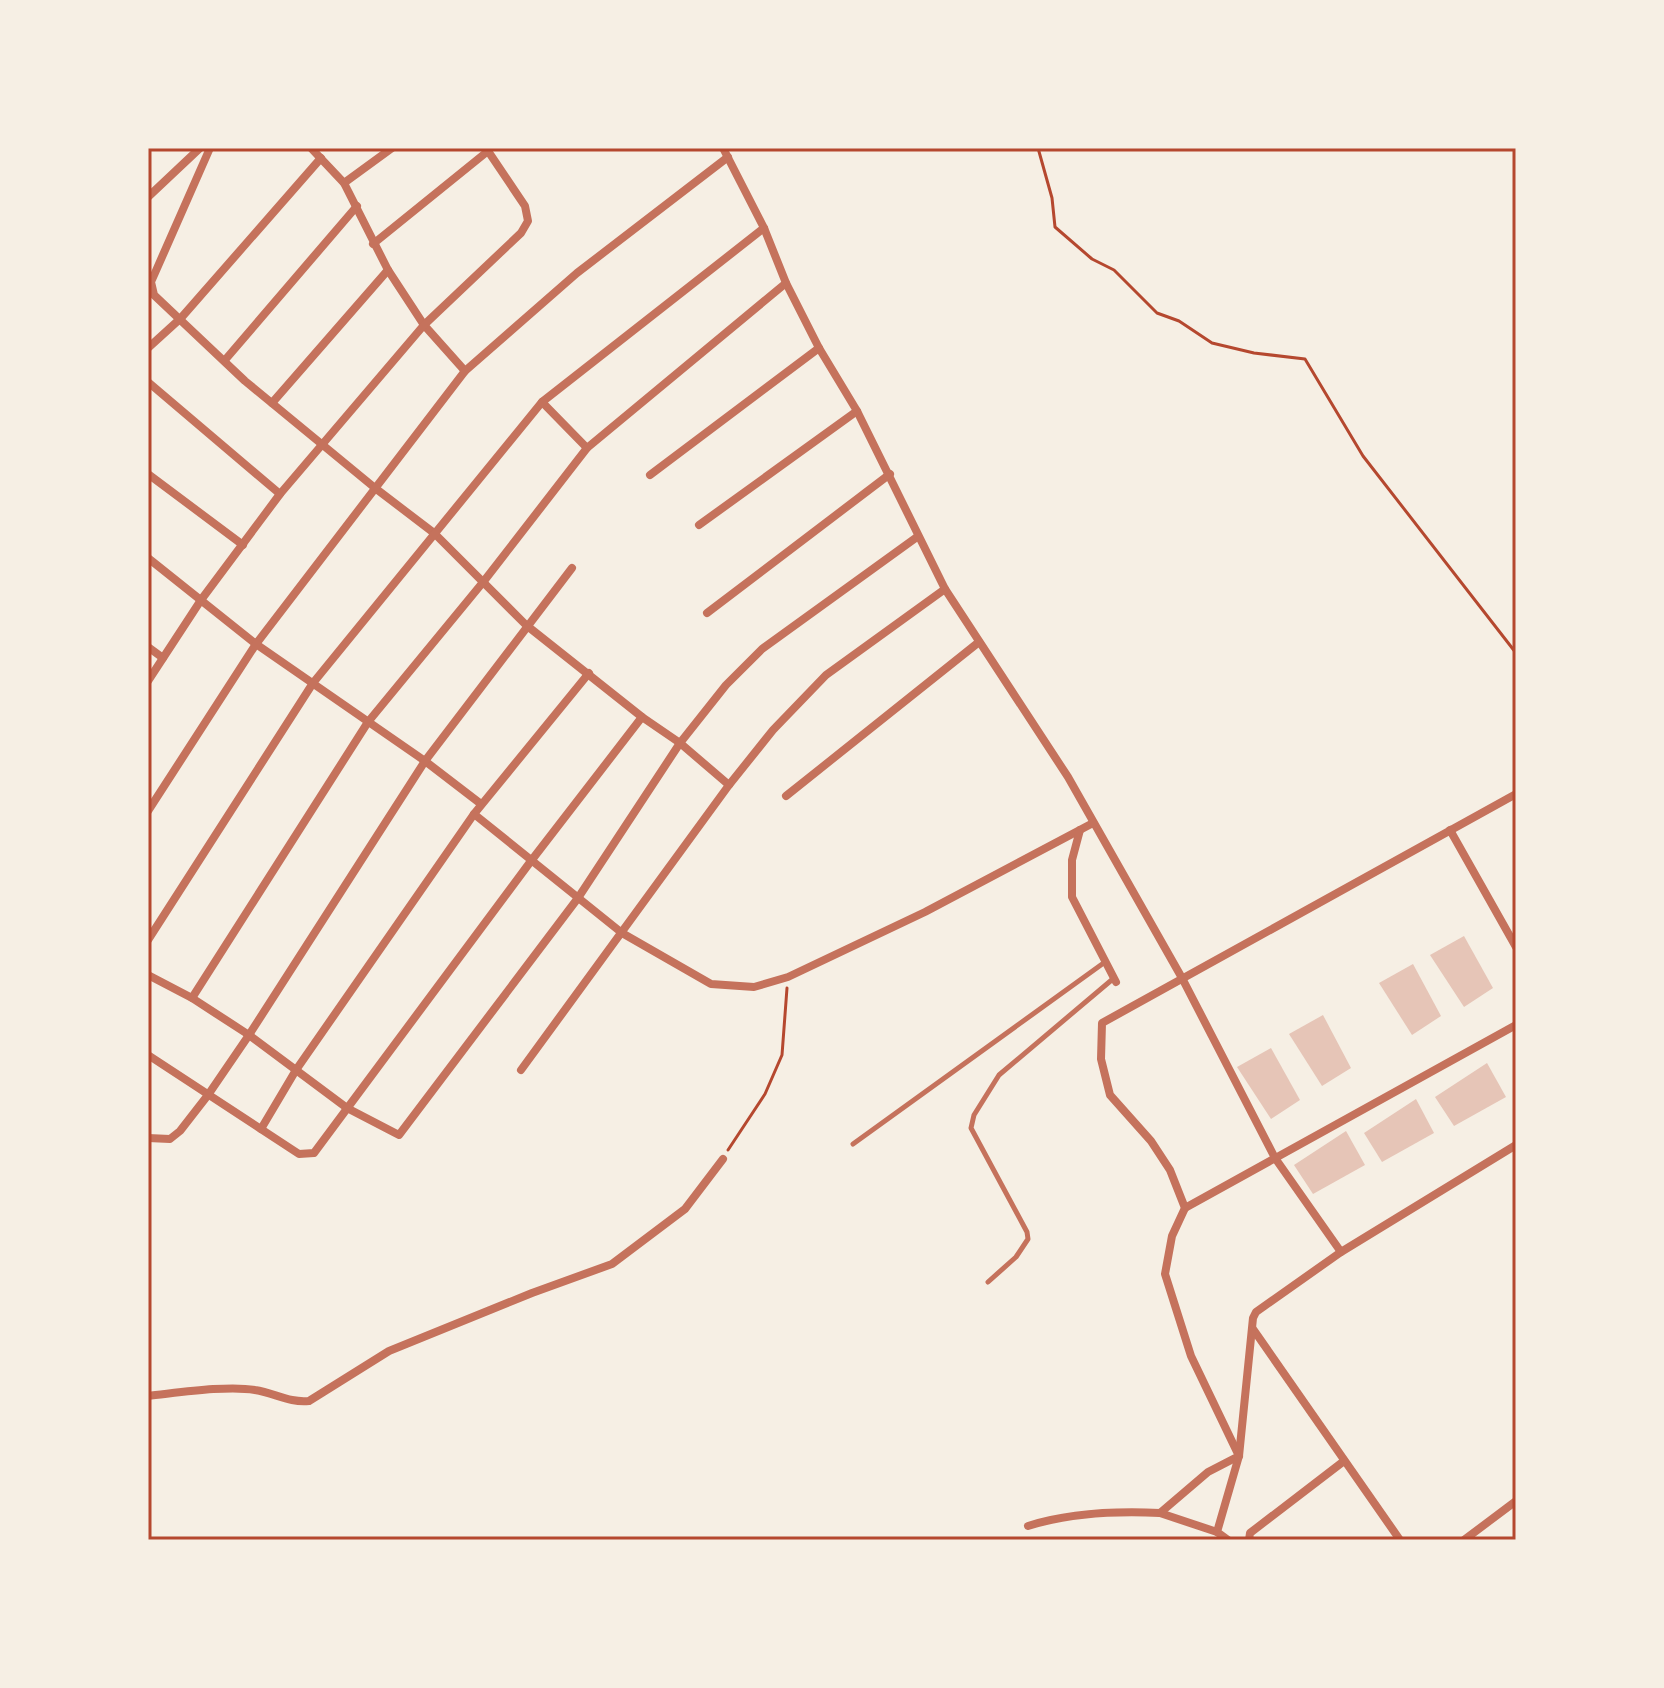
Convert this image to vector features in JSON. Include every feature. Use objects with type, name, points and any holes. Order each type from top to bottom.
[{"type":"street","points":[[148,197],[200,148]]},
{"type":"street","points":[[210,148],[151,282],[154,295],[245,381],[434,533],[526,625],[642,717],[680,743],[729,785]]},
{"type":"street","points":[[311,148],[344,183],[373,244],[424,325],[465,371]]},
{"type":"street","points":[[344,183],[392,148]]},
{"type":"street","points":[[723,148],[764,228],[786,283],[890,474],[917,537],[945,589],[1068,777],[1182,978],[1275,1158],[1341,1252]]},
{"type":"street","points":[[148,681],[201,600],[280,494],[424,325],[521,233],[528,221],[525,206],[487,150],[373,244]]},
{"type":"street","points":[[148,811],[256,644],[465,371],[577,273],[728,157]]},
{"type":"street","points":[[148,348],[181,318],[321,158]]},
{"type":"street","points":[[225,360],[357,206]]},
{"type":"street","points":[[148,940],[313,683],[542,402],[764,228]]},
{"type":"street","points":[[272,403],[388,270]]},
{"type":"street","points":[[192,998],[368,722],[484,581],[587,448],[786,283]]},
{"type":"street","points":[[650,475],[819,348]]},
{"type":"street","points":[[148,382],[280,494]]},
{"type":"street","points":[[542,402],[587,448]]},
{"type":"street","points":[[699,525],[857,411]]},
{"type":"street","points":[[148,474],[243,545]]},
{"type":"street","points":[[707,613],[890,474]]},
{"type":"street","points":[[148,975],[192,998],[249,1035],[347,1108],[395,1135],[404,1131],[578,898],[680,743],[743,665],[917,537]]},
{"type":"street","points":[[148,558],[256,644],[425,761],[481,804]]},
{"type":"street","points":[[148,1138],[170,1139],[208,1095],[425,761],[572,568]]},
{"type":"street","points":[[521,1070],[729,785],[773,730],[826,675],[945,589]]},
{"type":"street","points":[[786,796],[979,642]]},
{"type":"street","points":[[148,647],[163,658]]},
{"type":"street","points":[[261,1129],[296,1070],[481,804],[589,673]]},
{"type":"street","points":[[148,1055],[299,1154],[310,1155],[318,1150],[531,861],[642,717]]},
{"type":"street","points":[[1185,1208],[1170,1170],[1151,1141],[1110,1095],[1101,1059],[1102,1023],[1516,794]]},
{"type":"street","points":[[474,814],[622,933],[711,984],[754,987],[788,977],[925,912],[1093,823]]},
{"type":"street","points":[[1080,830],[1072,860],[1072,897],[1115,980]]},
{"type":"street","points":[[1450,830],[1516,947]]},
{"type":"street","points":[[1239,1456],[1191,1356],[1165,1274],[1172,1236],[1185,1208],[1516,1025]]},
{"type":"street","points":[[1217,1532],[1239,1456],[1253,1318],[1260,1307],[1341,1252],[1516,1145]]},
{"type":"street","points":[[148,1396],[254,1389],[294,1403],[309,1401],[389,1351],[612,1264],[685,1209],[723,1159]]},
{"type":"street","points":[[1252,1328],[1400,1540]]},
{"type":"street","points":[[1160,1513],[1208,1472],[1239,1456]]},
{"type":"street","points":[[1249,1540],[1250,1533],[1344,1461]]},
{"type":"street","points":[[1464,1540],[1516,1501]]},
{"type":"street","points":[[1028,1526],[1045,1521],[1116,1513],[1160,1513],[1217,1532],[1228,1540]]},
{"type":"lane","points":[[853,1144],[1105,962]]},
{"type":"lane","points":[[988,1282],[1025,1248],[1028,1239],[971,1128],[974,1115],[999,1075],[1115,980]]},
{"type":"path","points":[[1038,148],[1052,198],[1055,227],[1092,259],[1114,270],[1157,313],[1179,321],[1212,343],[1254,353],[1305,359],[1363,456],[1516,653]]},
{"type":"path","points":[[723,1159],[765,1094],[782,1055],[788,977]]},
{"type":"building","points":[[1464,936],[1493,988],[1464,1007],[1430,955]]},
{"type":"building","points":[[1413,964],[1441,1016],[1412,1035],[1379,983]]},
{"type":"building","points":[[1323,1015],[1351,1068],[1322,1086],[1289,1034]]},
{"type":"building","points":[[1271,1048],[1300,1100],[1271,1119],[1237,1067]]},
{"type":"building","points":[[1487,1063],[1506,1097],[1454,1126],[1435,1097]]},
{"type":"building","points":[[1416,1099],[1434,1133],[1382,1162],[1364,1133]]},
{"type":"building","points":[[1346,1131],[1365,1165],[1313,1194],[1294,1165]]}]
